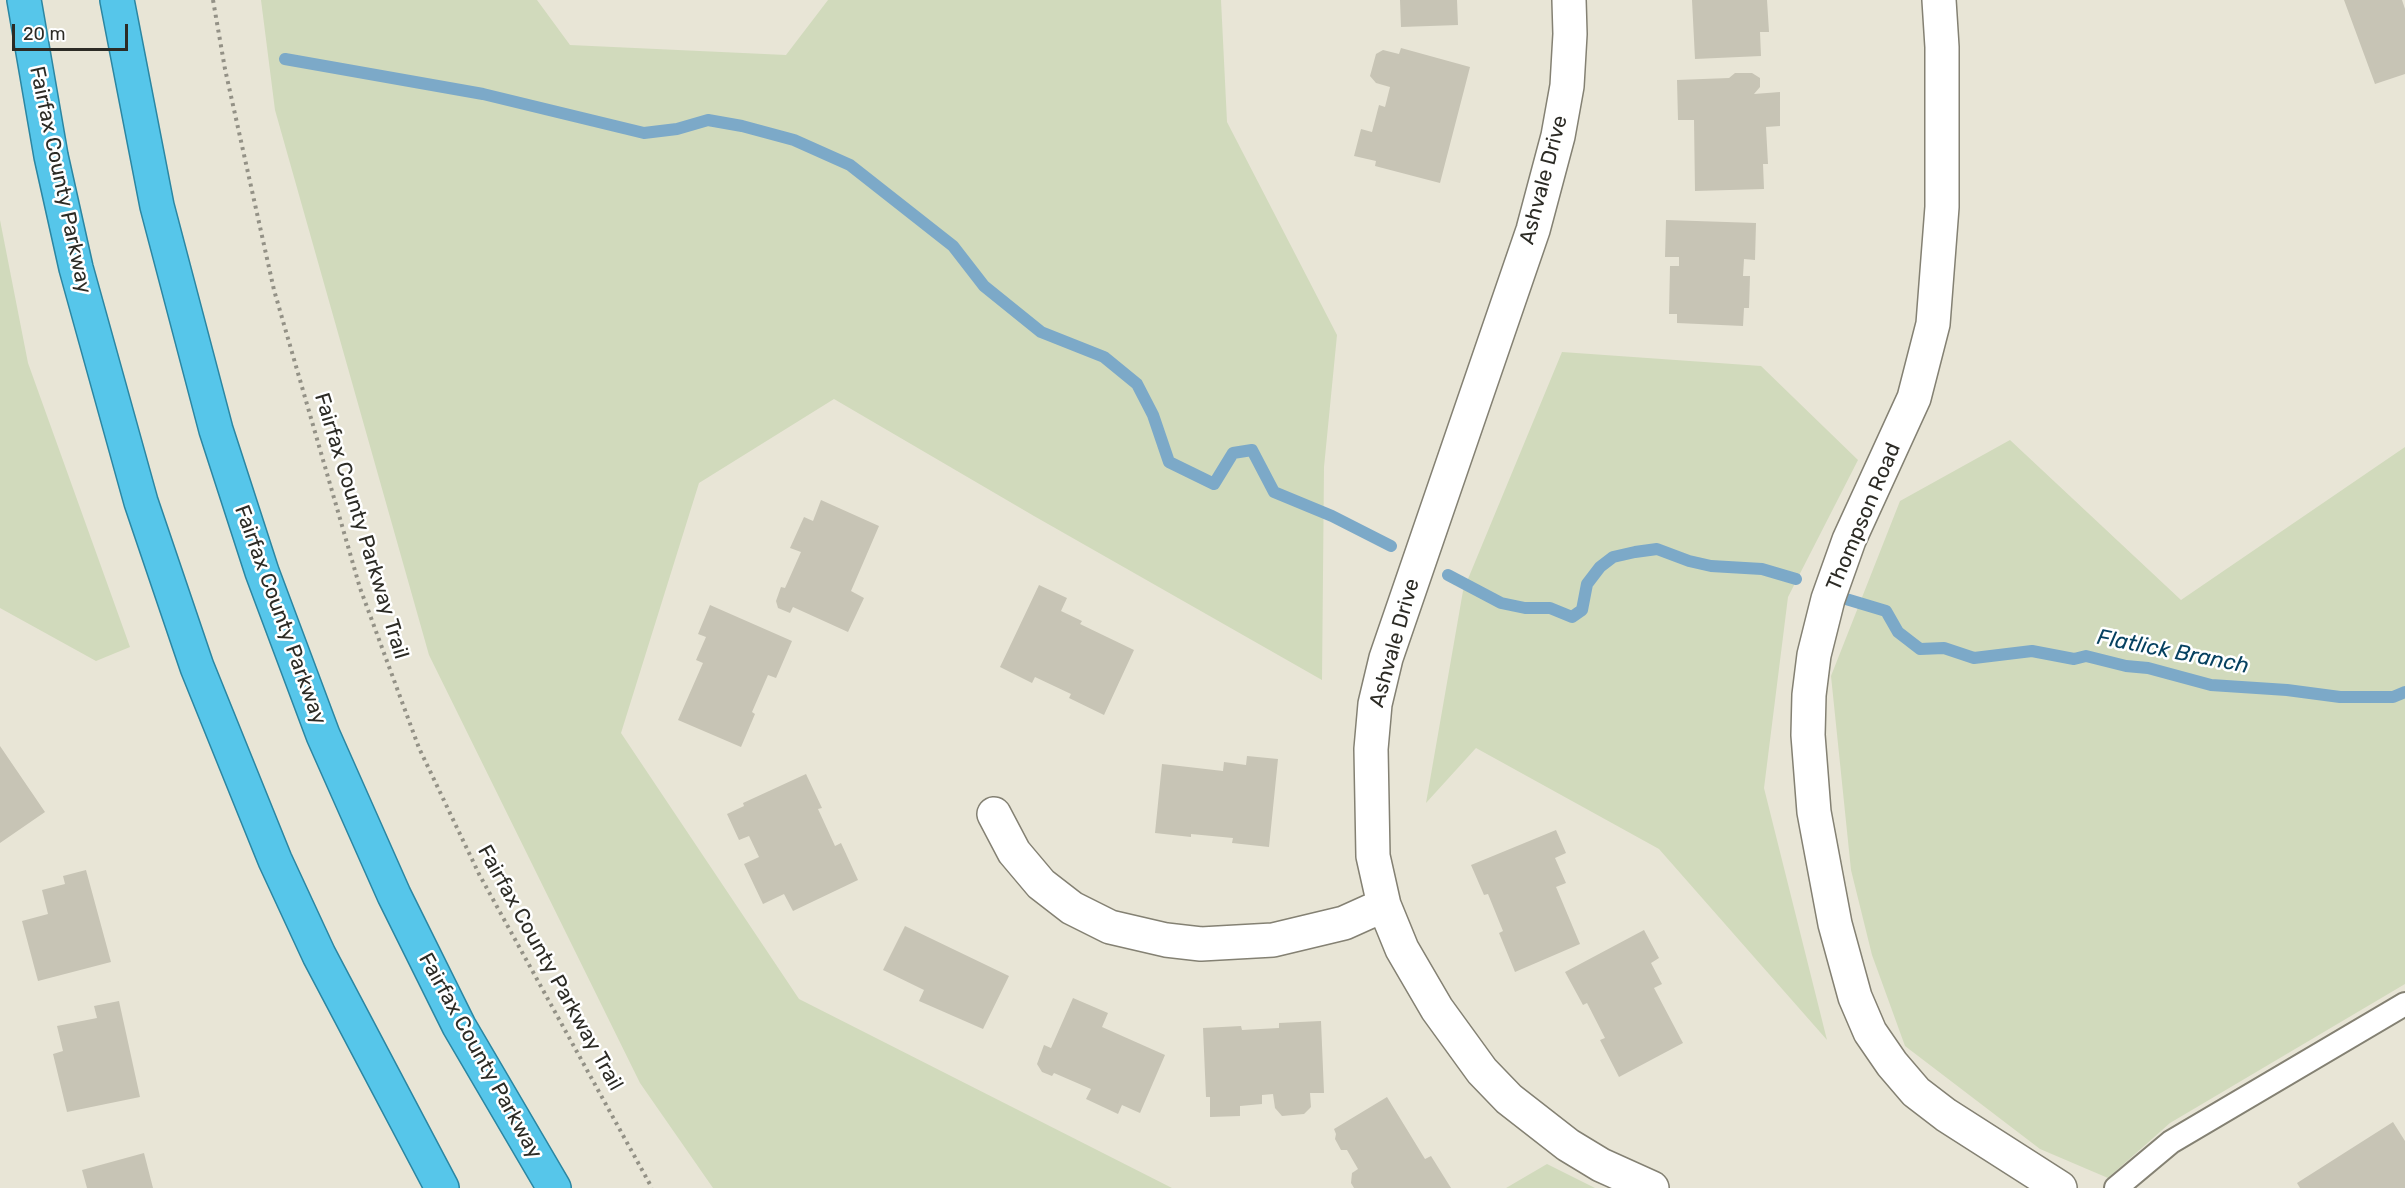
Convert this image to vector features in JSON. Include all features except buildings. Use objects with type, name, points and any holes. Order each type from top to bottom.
[{"type":"highway","name":"Fairfax County Parkway","points":[[24,0],[51,156],[76,268],[141,502],[197,667],[274,860],[318,955],[442,1188]]},
{"type":"highway","name":"Fairfax County Parkway","points":[[117,0],[157,206],[216,430],[262,572],[323,735],[394,895],[459,1026],[554,1188]]},
{"type":"street","name":"Ashvale Drive","points":[[1569,0],[1567,86],[1558,136],[1533,230],[1390,646],[1375,704],[1371,749],[1373,856],[1384,905],[1402,949],[1437,1009],[1482,1071],[1509,1099],[1568,1145],[1601,1165],[1652,1188]]},
{"type":"street","name":"Thompson Road","points":[[1939,0],[1942,58],[1942,207],[1933,324],[1914,398],[1850,540],[1828,599],[1814,656],[1809,695],[1808,735],[1814,812],[1835,924],[1855,997],[1870,1032],[1892,1064],[1916,1092],[1946,1115],[2060,1188]]},
{"type":"street","points":[[994,814],[1014,852],[1041,884],[1072,908],[1110,927],[1144,935],[1201,944],[1273,940],[1344,923],[1384,905]]},
{"type":"lane","points":[[2116,1188],[2172,1142],[2405,1004]]},
{"type":"path","name":"Fairfax County Parkway Trail","points":[[213,0],[225,69],[274,290],[360,588],[395,684],[419,748],[479,874],[651,1188]]},
{"type":"green space","points":[[261,0],[537,0],[570,45],[786,55],[828,0],[1221,0],[1227,122],[1337,335],[1324,467],[1322,680],[834,399],[699,483],[621,733],[799,999],[1172,1188],[713,1188],[640,1083],[429,655],[275,110]]},
{"type":"green space","points":[[0,220],[28,363],[130,647],[96,661],[0,608]]},
{"type":"green space","points":[[1562,352],[1761,366],[1858,460],[1788,597],[1764,788],[1827,1040],[1659,849],[1476,748],[1426,803],[1463,591]]},
{"type":"green space","points":[[2010,440],[2181,600],[2405,447],[2405,984],[2170,1123],[2108,1178],[2040,1149],[1905,1046],[1872,955],[1851,870],[1831,676],[1900,501]]},
{"type":"green space","points":[[1547,1164],[1595,1188],[1506,1188]]},
{"type":"waterway","points":[[285,59],[483,94],[644,133],[677,129],[708,120],[742,126],[794,140],[850,165],[953,246],[984,286],[1041,332],[1104,357],[1137,384],[1153,415],[1169,462],[1214,484],[1233,453],[1252,450],[1274,492],[1332,516],[1391,546]]},
{"type":"waterway","name":"Flatlick Branch","points":[[1448,575],[1501,603],[1525,608],[1550,608],[1572,617],[1582,610],[1587,584],[1600,567],[1613,557],[1635,552],[1657,549],[1689,561],[1711,566],[1762,569],[1796,579]]},
{"type":"waterway","name":"Flatlick Branch","points":[[1846,599],[1886,611],[1898,632],[1920,649],[1944,648],[1974,658],[2032,651],[2074,659],[2086,656],[2126,666],[2148,668],[2211,685],[2287,690],[2340,697],[2393,697],[2405,692]]}]
